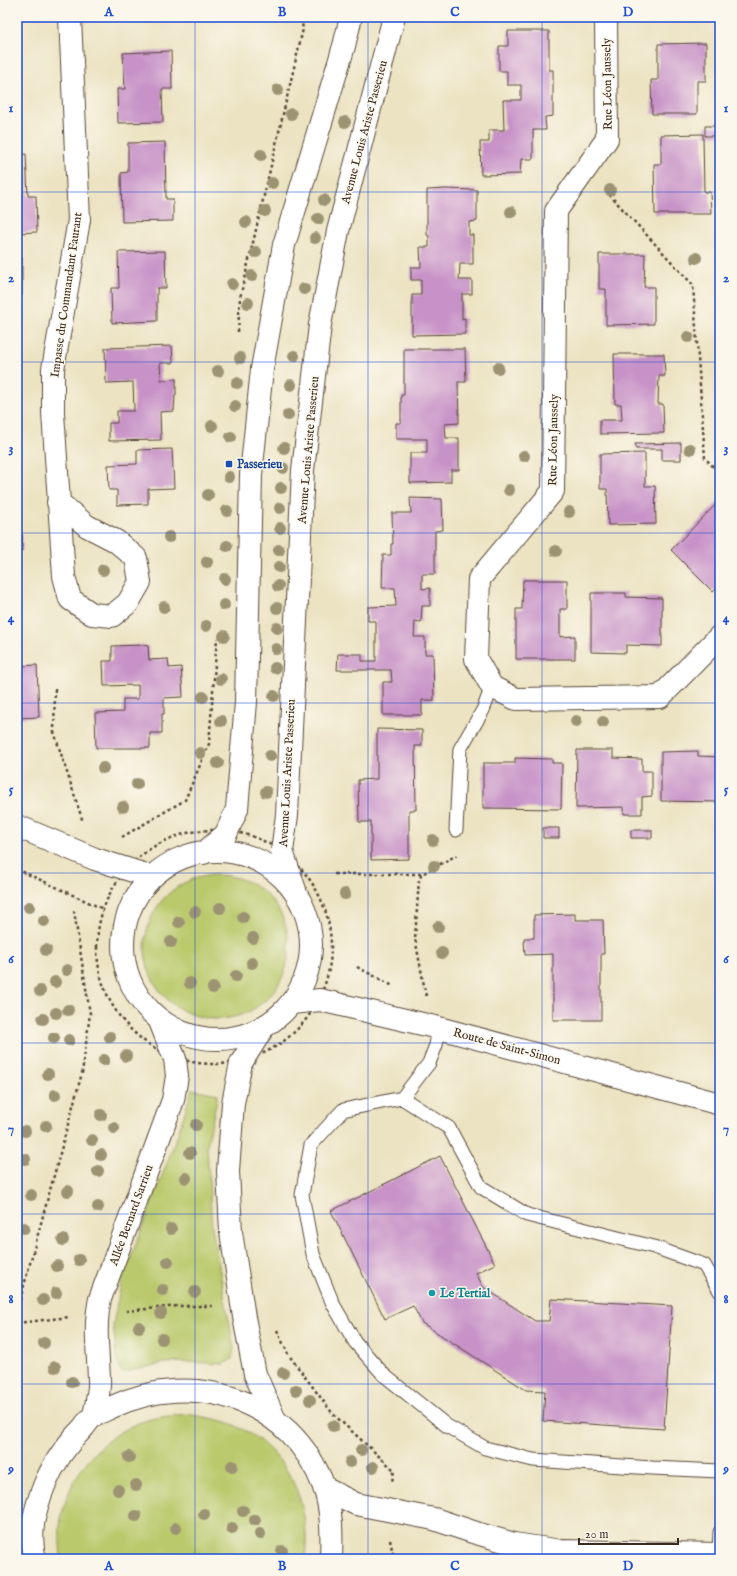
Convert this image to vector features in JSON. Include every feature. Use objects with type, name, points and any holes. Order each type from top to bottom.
[{"type":"street","name":"Impasse du Commandant Faurant","points":[[58,502],[87,526],[116,541],[136,558],[140,582],[128,603],[112,616],[92,614],[70,598],[64,576],[58,502],[53,413],[53,369],[79,220],[70,17]]},
{"type":"street","points":[[204,853],[226,834],[237,809],[246,702],[251,475],[262,369],[284,245],[344,46],[351,17]]},
{"type":"street","name":"Avenue Louis Ariste Passerieu","points":[[295,890],[282,851],[287,815],[304,470],[320,325],[338,230],[394,17]]},
{"type":"street","name":"Rue Léon Jaussely","points":[[492,687],[476,659],[478,579],[553,491],[556,211],[607,138],[606,17]]},
{"type":"street","points":[[492,687],[516,699],[660,697],[720,636]]},
{"type":"street","points":[[17,826],[95,860],[149,876]]},
{"type":"street","points":[[234,851],[258,859],[278,872],[295,890],[304,907],[310,925],[312,944],[310,965],[303,985],[292,1003],[264,1028],[243,1036],[221,1040],[199,1038],[178,1030],[159,1019],[136,994],[124,964],[123,923],[134,899],[149,876],[180,857],[204,853],[234,851]]},
{"type":"street","name":"Route de Saint-Simon","points":[[292,1003],[320,1000],[439,1028],[720,1104]]},
{"type":"street","name":"Allée Bernard Sarrieu","points":[[94,1416],[99,1380],[96,1344],[97,1314],[100,1299],[173,1100],[177,1076],[175,1059],[159,1019]]},
{"type":"street","points":[[264,1028],[241,1063],[233,1103],[228,1171],[231,1232],[242,1307],[255,1374],[274,1420]]},
{"type":"street","points":[[34,1559],[32,1530],[36,1506],[51,1470],[70,1441],[94,1416],[124,1401],[156,1392],[189,1390],[222,1394],[248,1403],[274,1420],[296,1441],[312,1463],[324,1488],[332,1527],[331,1559]]},
{"type":"street","points":[[324,1488],[356,1504],[434,1519],[476,1534],[514,1544],[561,1551],[720,1546]]},
{"type":"lane","points":[[456,830],[460,749],[483,710],[492,687]]},
{"type":"lane","points":[[439,1028],[436,1045],[429,1063],[402,1098],[343,1110],[311,1145],[302,1195],[313,1254],[333,1304],[355,1342],[384,1375],[447,1426],[485,1448],[533,1460],[720,1471]]},
{"type":"lane","points":[[402,1098],[449,1128],[480,1187],[527,1215],[654,1247],[704,1265],[720,1291]]},
{"type":"path","points":[[586,169],[693,286],[705,458],[720,474]]},
{"type":"path","points":[[55,689],[54,732],[84,825]]},
{"type":"path","points":[[199,830],[228,830],[256,837],[282,851],[312,881],[329,919],[332,960],[320,1000],[303,1026],[275,1049],[241,1063],[208,1065],[175,1059],[142,1040],[116,1012],[100,978],[97,940],[103,908],[114,885],[126,869],[147,850],[172,837],[199,830]]},
{"type":"path","points":[[334,874],[422,874],[459,854],[456,830]]},
{"type":"path","points":[[17,869],[103,908]]},
{"type":"path","points":[[422,874],[419,880],[415,938],[428,1004]]},
{"type":"path","points":[[17,1311],[82,1073],[90,1014],[74,911]]},
{"type":"path","points":[[17,1322],[178,1306],[242,1307]]},
{"type":"path","points":[[276,1327],[288,1354],[333,1414],[394,1470]]},
{"type":"green space","points":[[217,875],[238,878],[257,887],[268,896],[277,907],[286,926],[289,947],[286,968],[277,987],[268,998],[257,1007],[238,1016],[217,1019],[196,1016],[177,1007],[166,998],[157,987],[148,968],[145,947],[148,926],[157,907],[166,896],[177,887],[196,878]]},
{"type":"green space","points":[[192,1089],[218,1094],[207,1146],[212,1228],[234,1348],[232,1359],[224,1364],[189,1362],[164,1363],[122,1373],[117,1362],[113,1324],[121,1284],[179,1131]]},
{"type":"green space","points":[[186,1414],[216,1419],[234,1425],[253,1435],[282,1463],[300,1498],[306,1538],[305,1559],[61,1559],[61,1516],[74,1482],[81,1469],[90,1458],[112,1437],[138,1423],[156,1418]]},
{"type":"building","points":[[508,31],[549,31],[549,70],[553,70],[553,116],[545,117],[546,130],[533,130],[533,159],[521,159],[520,174],[481,175],[480,142],[489,142],[489,130],[504,130],[503,100],[521,100],[521,85],[507,85],[507,71],[499,71],[499,46],[508,46]]},
{"type":"building","points":[[706,43],[706,81],[697,81],[697,114],[652,114],[651,80],[658,80],[658,44]]},
{"type":"building","points":[[171,51],[172,89],[162,89],[163,122],[118,123],[117,89],[125,89],[123,53]]},
{"type":"building","points":[[705,126],[720,126],[720,136],[705,136]]},
{"type":"building","points":[[703,134],[704,192],[710,192],[711,214],[655,214],[654,164],[661,164],[661,135]]},
{"type":"building","points":[[165,142],[166,199],[173,199],[173,221],[122,222],[121,173],[128,172],[128,143]]},
{"type":"building","points":[[26,154],[28,196],[36,196],[37,232],[17,233],[17,155]]},
{"type":"building","points":[[427,190],[477,190],[477,221],[469,222],[469,235],[473,235],[473,264],[460,264],[459,280],[472,280],[472,294],[462,294],[462,319],[465,318],[465,334],[412,335],[412,295],[421,295],[421,280],[411,280],[411,267],[421,267],[420,247],[429,247],[429,236],[427,235]]},
{"type":"building","points":[[165,251],[166,288],[157,288],[157,321],[112,323],[111,288],[119,288],[118,252]]},
{"type":"building","points":[[599,254],[645,254],[644,287],[654,287],[654,324],[606,325],[606,289],[599,289]]},
{"type":"building","points":[[17,258],[22,258],[22,295],[17,295]]},
{"type":"building","points":[[172,346],[173,363],[160,363],[161,380],[176,379],[174,411],[160,412],[161,440],[109,441],[109,423],[117,423],[117,411],[134,411],[133,382],[106,383],[105,348]]},
{"type":"building","points":[[404,349],[465,349],[466,382],[458,382],[459,423],[445,424],[446,438],[459,438],[459,470],[451,470],[451,482],[410,483],[410,453],[427,453],[427,439],[396,439],[396,423],[401,423],[401,395],[404,395]]},
{"type":"building","points":[[614,354],[664,354],[665,376],[659,376],[658,404],[663,404],[664,433],[600,434],[600,420],[622,420],[621,404],[615,404]]},
{"type":"building","points":[[681,443],[681,460],[662,460],[662,449],[636,449],[635,444]]},
{"type":"building","points":[[172,449],[174,488],[148,489],[148,504],[117,505],[117,490],[109,490],[108,465],[137,464],[137,450]]},
{"type":"building","points":[[645,453],[645,486],[655,486],[656,524],[608,525],[607,489],[600,489],[600,454]]},
{"type":"building","points":[[18,476],[19,510],[17,510]]},
{"type":"building","points":[[410,498],[442,499],[443,530],[435,531],[435,574],[422,574],[422,589],[430,588],[430,606],[422,606],[421,622],[415,621],[414,637],[425,637],[425,654],[433,654],[434,700],[422,700],[422,715],[383,715],[383,682],[392,682],[391,670],[337,670],[338,654],[362,654],[362,661],[376,661],[376,621],[368,621],[368,607],[396,606],[395,588],[382,588],[383,555],[391,555],[391,544],[393,544],[392,513],[411,513]]},
{"type":"building","points":[[719,501],[720,585],[713,592],[671,550]]},
{"type":"building","points":[[17,534],[22,534],[22,551],[17,551]]},
{"type":"building","points":[[523,580],[567,580],[567,609],[560,609],[560,637],[575,636],[575,659],[516,659],[516,609],[522,609]]},
{"type":"building","points":[[591,593],[626,593],[626,597],[662,598],[662,646],[626,645],[626,653],[591,652]]},
{"type":"building","points":[[17,637],[19,637],[20,666],[37,665],[39,717],[17,718]]},
{"type":"building","points":[[112,646],[148,646],[149,660],[168,659],[169,668],[181,667],[183,697],[164,698],[162,733],[150,733],[150,748],[96,748],[95,713],[123,712],[123,699],[138,699],[138,685],[104,686],[103,661],[112,661]]},
{"type":"building","points":[[377,729],[422,730],[422,746],[415,746],[416,810],[409,810],[409,859],[371,860],[371,822],[359,822],[358,780],[377,779]]},
{"type":"building","points":[[577,750],[613,750],[613,758],[642,759],[642,771],[652,771],[652,796],[642,797],[642,814],[624,814],[624,807],[576,808]]},
{"type":"building","points":[[698,751],[698,756],[720,757],[720,802],[661,801],[661,752]]},
{"type":"building","points":[[515,758],[552,759],[552,763],[562,763],[561,809],[483,808],[483,763],[515,763]]},
{"type":"building","points":[[543,828],[559,828],[559,838],[543,838]]},
{"type":"building","points":[[631,830],[652,830],[652,838],[631,838]]},
{"type":"building","points":[[575,914],[575,920],[603,920],[604,954],[601,954],[601,1020],[553,1020],[553,954],[525,955],[524,938],[534,938],[534,915]]},
{"type":"building","name":"Le Tertial","points":[[440,1156],[495,1264],[476,1273],[483,1287],[535,1321],[549,1321],[551,1299],[672,1306],[664,1429],[543,1421],[545,1391],[526,1390],[422,1323],[413,1306],[385,1319],[331,1211]]},
{"type":"place","name":"Passerieu","points":[[229,464]]},
{"type":"place","name":"Le Tertial","points":[[432,1293]]}]
